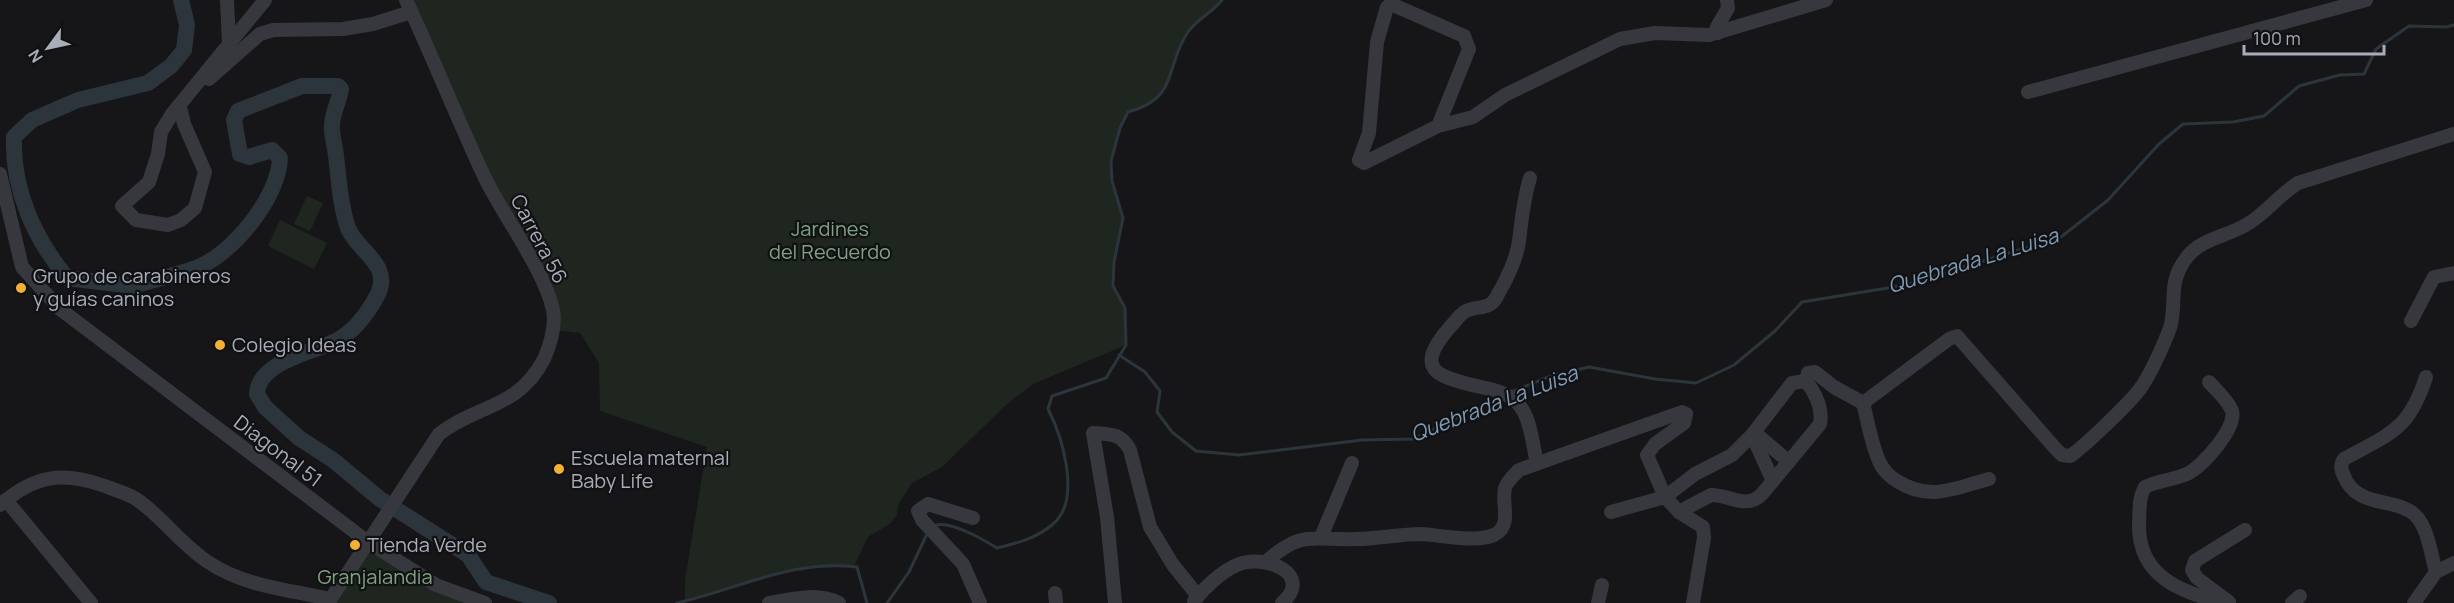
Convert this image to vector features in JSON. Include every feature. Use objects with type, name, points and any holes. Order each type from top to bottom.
[{"type":"street","points":[[227,0],[229,43]]},
{"type":"street","points":[[180,106],[184,124],[205,172],[195,208],[181,220],[168,225],[135,220],[122,206],[149,182],[158,154],[161,132],[191,88],[265,0]]},
{"type":"street","points":[[1718,33],[1717,27],[1728,8],[1727,0]]},
{"type":"street","points":[[1438,126],[1469,49],[1468,42],[1464,36],[1391,4],[1387,7],[1377,42],[1369,133],[1359,160],[1364,164],[1438,126],[1473,117],[1505,95],[1620,39],[1655,33],[1698,36],[1718,33],[1826,0]]},
{"type":"street","points":[[2028,92],[2366,0]]},
{"type":"street","points":[[191,88],[207,81],[260,34],[282,29],[363,26],[409,6]]},
{"type":"street","name":"Carrera 56","points":[[329,601],[439,434],[465,417],[510,399],[528,382],[544,358],[553,330],[553,310],[544,285],[484,176],[409,6]]},
{"type":"street","points":[[1863,403],[1949,339],[1957,336],[2055,448],[2062,455],[2070,456],[2142,387],[2170,326],[2172,298],[2179,270],[2191,254],[2209,238],[2235,231],[2251,222],[2284,192],[2298,183],[2454,135]]},
{"type":"street","name":"Diagonal 51","points":[[0,174],[22,267],[60,309],[368,542],[423,578],[485,603]]},
{"type":"street","points":[[1530,178],[1523,199],[1519,243],[1499,294],[1487,307],[1466,310],[1460,316],[1436,342],[1431,355],[1431,364],[1446,378],[1508,393],[1518,401],[1525,414],[1537,463]]},
{"type":"street","points":[[2411,321],[2434,277],[2454,273]]},
{"type":"street","points":[[1679,512],[1712,495],[1746,504],[1756,501],[1820,424],[1822,414],[1817,399],[1806,381],[1808,373],[1815,372],[1834,387],[1863,403],[1879,462],[1891,477],[1909,489],[1924,494],[1937,493],[1989,479]]},
{"type":"street","points":[[2426,377],[2413,411],[2403,424],[2390,434],[2344,459],[2342,470],[2345,480],[2355,491],[2372,501],[2415,514],[2421,523],[2436,572]]},
{"type":"street","points":[[1611,512],[1665,497],[1695,474],[1731,455],[1753,433],[1792,382],[1806,381]]},
{"type":"street","points":[[2209,382],[2232,411],[2233,419],[2229,428],[2203,462],[2190,473],[2145,487],[2140,495],[2139,536],[2144,556],[2155,572],[2182,590],[2223,603]]},
{"type":"street","points":[[1267,561],[1284,546],[1303,538],[1356,540],[1420,534],[1453,537],[1493,535],[1500,530],[1505,521],[1505,489],[1510,479],[1520,471],[1682,412],[1686,414],[1684,423],[1656,444],[1647,455],[1665,497],[1679,512],[1700,524],[1704,532],[1693,603]]},
{"type":"street","points":[[1115,603],[1107,516],[1093,433],[1119,435],[1126,441],[1150,527],[1195,600],[1238,564],[1267,561],[1280,565],[1289,574],[1292,586],[1288,598],[1282,603]]},
{"type":"street","points":[[1753,433],[1789,462]]},
{"type":"street","points":[[1753,433],[1773,482]]},
{"type":"street","points":[[1321,537],[1352,464]]},
{"type":"street","points":[[91,603],[3,503],[42,479],[80,477],[137,500],[208,563],[237,578],[296,597],[329,601]]},
{"type":"street","points":[[973,518],[928,504],[918,511],[922,520],[963,564],[980,603]]},
{"type":"street","points":[[2230,603],[2197,578],[2192,570],[2195,561],[2245,530]]},
{"type":"street","points":[[2414,603],[2436,572],[2454,563]]},
{"type":"street","points":[[1598,603],[1602,585]]},
{"type":"street","points":[[770,603],[808,597],[829,598],[839,603]]},
{"type":"green space","name":"Jardines del Recuerdo","points":[[406,0],[1222,0],[1188,32],[1175,57],[1168,80],[1156,99],[1128,113],[1120,128],[1111,161],[1112,181],[1123,218],[1114,262],[1113,286],[1125,308],[1126,345],[1033,384],[1007,404],[942,467],[912,483],[898,505],[897,514],[891,523],[868,537],[854,566],[785,570],[685,601],[685,580],[707,447],[600,411],[599,363],[580,333],[553,330],[553,310]]},
{"type":"green space","points":[[307,196],[323,203],[310,231],[294,224]]},
{"type":"green space","points":[[280,220],[327,243],[314,269],[268,246]]},
{"type":"green space","name":"Granjalandia","points":[[368,542],[423,578],[485,603],[328,603]]},
{"type":"waterway","points":[[181,0],[187,25],[184,50],[171,66],[148,83],[78,100],[32,120],[14,137],[14,156],[21,194],[35,230],[55,263],[67,278],[133,286],[188,271],[210,261],[224,251],[251,223],[272,190],[278,173],[280,158],[272,150],[249,157],[240,154],[234,120],[238,111],[302,86],[338,86],[341,89],[332,128],[343,210],[352,236],[377,266],[381,283],[370,308],[349,332],[336,341],[276,366],[260,383],[257,394],[265,407],[299,438],[333,460],[380,499],[468,555],[486,582],[549,603]]},
{"type":"waterway","points":[[936,525],[958,528],[997,548],[1020,542],[1040,533],[1053,524],[1062,513],[1068,484],[1067,468],[1059,435],[1048,409],[1052,396],[1106,378],[1126,345],[1125,308],[1113,286],[1114,262],[1123,218],[1112,181],[1111,161],[1120,128],[1128,112],[1145,106],[1164,90],[1188,32],[1222,0]]},
{"type":"waterway","name":"Quebrada La Luisa","points":[[1511,392],[1551,376],[1589,367],[1655,379],[1696,383],[1734,365],[1775,331],[1802,302],[1906,285],[2061,237],[2108,200],[2159,144],[2183,124],[2233,122],[2264,116],[2299,86],[2340,75],[2364,74],[2376,49],[2409,26],[2446,27],[2454,25]]},
{"type":"waterway","name":"Quebrada La Luisa","points":[[1119,355],[1145,372],[1160,391],[1157,412],[1172,432],[1196,451],[1239,455],[1362,440],[1413,439],[1500,397]]},
{"type":"waterway","points":[[887,603],[909,572],[927,534]]},
{"type":"waterway","points":[[677,603],[788,571],[833,566],[857,567],[867,603]]},
{"type":"place","name":"Grupo de carabineros y guías caninos","points":[[21,288]]},
{"type":"place","name":"Colegio Ideas","points":[[220,345]]},
{"type":"place","name":"Escuela maternal Baby Life","points":[[559,469]]},
{"type":"place","name":"Tienda Verde","points":[[355,545]]}]
